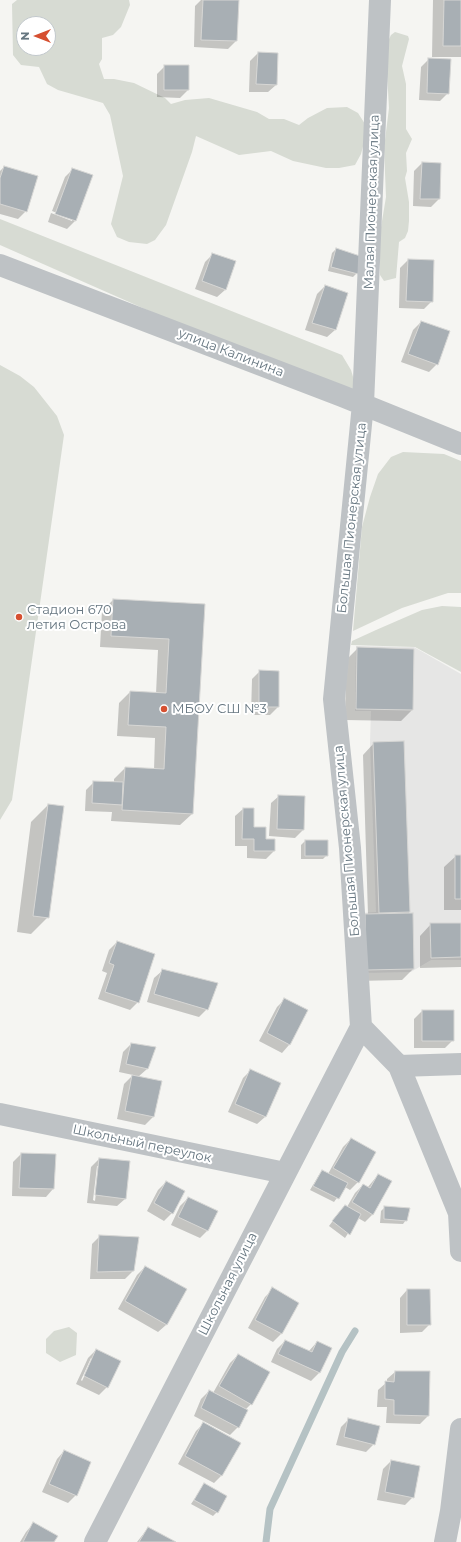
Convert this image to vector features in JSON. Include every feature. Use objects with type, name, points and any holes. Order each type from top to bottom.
[{"type":"street","name":"Малая Пионерская улица","points":[[364,404],[380,0]]},
{"type":"street","name":"улица Калинина","points":[[0,265],[364,404],[461,444]]},
{"type":"street","name":"Большая Пионерская улица","points":[[361,1027],[350,848],[334,699],[364,404]]},
{"type":"street","points":[[361,1027],[399,1066],[459,1213],[461,1251]]},
{"type":"street","name":"Школьная улица","points":[[95,1542],[361,1027]]},
{"type":"street","points":[[399,1066],[461,1064]]},
{"type":"street","name":"Школьный переулок","points":[[0,1114],[285,1173]]},
{"type":"street","points":[[445,1542],[451,1511],[461,1429]]},
{"type":"shaded area","points":[[17,0],[129,0],[130,5],[121,27],[113,35],[102,38],[102,59],[99,64],[104,79],[114,79],[134,83],[165,98],[171,104],[185,100],[209,98],[257,112],[269,119],[284,119],[299,125],[308,118],[327,108],[347,107],[358,113],[365,124],[365,139],[361,154],[355,165],[339,168],[326,168],[293,161],[271,151],[239,155],[196,136],[192,152],[166,225],[155,240],[147,244],[129,242],[117,237],[111,224],[123,176],[110,115],[103,103],[58,90],[47,84],[39,67],[21,65],[13,55],[12,4]]},
{"type":"shaded area","points":[[395,32],[408,36],[409,39],[402,66],[406,84],[406,129],[412,139],[406,153],[407,171],[405,178],[409,202],[409,221],[408,231],[405,238],[399,242],[396,278],[384,281],[380,275],[380,233],[386,197],[384,148],[389,108],[387,43],[391,35]]},
{"type":"shaded area","points":[[0,219],[342,355],[351,370],[354,380],[353,390],[342,396],[0,245]]},
{"type":"shaded area","name":"Стадион 670 летия Острова","points":[[0,365],[20,376],[34,387],[57,416],[64,435],[12,800],[0,820]]},
{"type":"shaded area","points":[[403,452],[444,454],[461,461],[461,593],[448,593],[402,608],[353,631],[362,527],[370,497],[378,474],[391,457]]},
{"type":"shaded area","points":[[442,606],[461,607],[461,672],[415,647],[351,645],[352,641],[422,610]]},
{"type":"shaded area","points":[[356,646],[414,647],[461,674],[461,960],[431,960],[411,972],[362,973],[360,913],[376,912],[370,743],[371,711],[355,711]]},
{"type":"shaded area","points":[[69,1327],[77,1333],[76,1355],[60,1362],[46,1353],[46,1339],[54,1331]]},
{"type":"building","points":[[203,0],[239,0],[237,41],[201,40]]},
{"type":"building","points":[[444,0],[461,0],[461,46],[443,46]]},
{"type":"building","points":[[258,52],[278,53],[277,85],[256,84]]},
{"type":"building","points":[[428,58],[451,59],[449,94],[427,93]]},
{"type":"building","points":[[164,65],[189,65],[189,90],[164,90]]},
{"type":"building","points":[[422,162],[441,163],[440,199],[420,199]]},
{"type":"building","points":[[4,166],[38,176],[27,212],[0,204],[0,178]]},
{"type":"building","points":[[72,168],[93,175],[76,221],[55,214]]},
{"type":"building","points":[[336,248],[363,257],[358,274],[331,267]]},
{"type":"building","points":[[212,253],[236,261],[226,290],[202,281]]},
{"type":"building","points":[[408,259],[434,260],[433,302],[406,301]]},
{"type":"building","points":[[325,285],[348,293],[336,330],[312,323]]},
{"type":"building","points":[[421,321],[450,331],[438,365],[408,354]]},
{"type":"building","name":"МБОУ СШ №3","points":[[113,599],[205,604],[193,814],[122,810],[125,767],[164,769],[166,727],[128,725],[130,691],[166,693],[169,639],[111,636]]},
{"type":"building","points":[[357,647],[414,649],[413,710],[356,709]]},
{"type":"building","points":[[259,670],[279,671],[279,707],[259,707]]},
{"type":"building","points":[[404,741],[410,912],[379,913],[373,742]]},
{"type":"building","points":[[93,781],[123,782],[122,805],[92,803]]},
{"type":"building","points":[[278,795],[305,796],[304,830],[277,829]]},
{"type":"building","points":[[48,804],[64,806],[49,918],[33,916]]},
{"type":"building","points":[[243,808],[254,808],[254,827],[266,827],[266,839],[275,839],[275,851],[254,851],[254,839],[242,839]]},
{"type":"building","points":[[305,840],[328,840],[328,856],[305,856]]},
{"type":"building","points":[[455,855],[461,855],[461,899],[455,899]]},
{"type":"building","points":[[413,913],[414,969],[366,970],[365,914]]},
{"type":"building","points":[[430,923],[461,923],[461,957],[431,958]]},
{"type":"building","points":[[117,941],[155,954],[139,1003],[105,992],[114,965],[109,963]]},
{"type":"building","points":[[162,969],[218,983],[208,1010],[154,994]]},
{"type":"building","points":[[284,998],[308,1010],[290,1045],[267,1033]]},
{"type":"building","points":[[422,1010],[454,1010],[454,1041],[422,1041]]},
{"type":"building","points":[[131,1043],[156,1047],[148,1069],[126,1064]]},
{"type":"building","points":[[250,1069],[281,1083],[266,1117],[235,1104]]},
{"type":"building","points":[[132,1075],[162,1081],[154,1117],[125,1111]]},
{"type":"building","points":[[351,1138],[376,1152],[359,1183],[333,1168]]},
{"type":"building","points":[[21,1153],[56,1154],[54,1189],[19,1188]]},
{"type":"building","points":[[99,1158],[130,1161],[126,1199],[95,1195]]},
{"type":"building","points":[[322,1170],[348,1183],[339,1199],[313,1186]]},
{"type":"building","points":[[378,1174],[392,1181],[373,1215],[352,1202],[363,1184],[370,1188]]},
{"type":"building","points":[[166,1181],[185,1191],[173,1214],[154,1203]]},
{"type":"building","points":[[188,1197],[218,1211],[208,1231],[178,1217]]},
{"type":"building","points":[[345,1205],[361,1214],[350,1235],[332,1221]]},
{"type":"building","points":[[384,1206],[410,1208],[407,1221],[384,1219]]},
{"type":"building","points":[[99,1235],[139,1237],[134,1271],[97,1272]]},
{"type":"building","points":[[145,1266],[187,1289],[167,1325],[125,1301]]},
{"type":"building","points":[[272,1287],[299,1303],[282,1334],[255,1320]]},
{"type":"building","points":[[407,1289],[430,1289],[431,1325],[407,1325]]},
{"type":"building","points":[[285,1340],[312,1352],[317,1341],[332,1348],[320,1373],[278,1354]]},
{"type":"building","points":[[96,1349],[121,1361],[108,1388],[84,1376]]},
{"type":"building","points":[[238,1354],[270,1372],[252,1405],[219,1386]]},
{"type":"building","points":[[395,1371],[430,1371],[429,1416],[394,1415],[394,1400],[385,1399],[385,1381],[394,1382]]},
{"type":"building","points":[[209,1390],[248,1410],[239,1428],[201,1408]]},
{"type":"building","points":[[348,1418],[380,1426],[375,1445],[344,1437]]},
{"type":"building","points":[[203,1422],[241,1443],[222,1476],[185,1456]]},
{"type":"building","points":[[64,1450],[91,1462],[77,1496],[49,1484]]},
{"type":"building","points":[[391,1460],[420,1466],[414,1498],[385,1492]]},
{"type":"building","points":[[204,1483],[227,1496],[218,1513],[194,1500]]},
{"type":"building","points":[[33,1522],[58,1536],[54,1542],[23,1542]]},
{"type":"building","points":[[148,1527],[176,1542],[139,1542]]},
{"type":"waterway","points":[[266,1542],[270,1509],[342,1352],[355,1331]]},
{"type":"place","name":"Стадион 670 летия Острова","points":[[19,617]]},
{"type":"place","name":"МБОУ СШ №3","points":[[164,709]]}]
